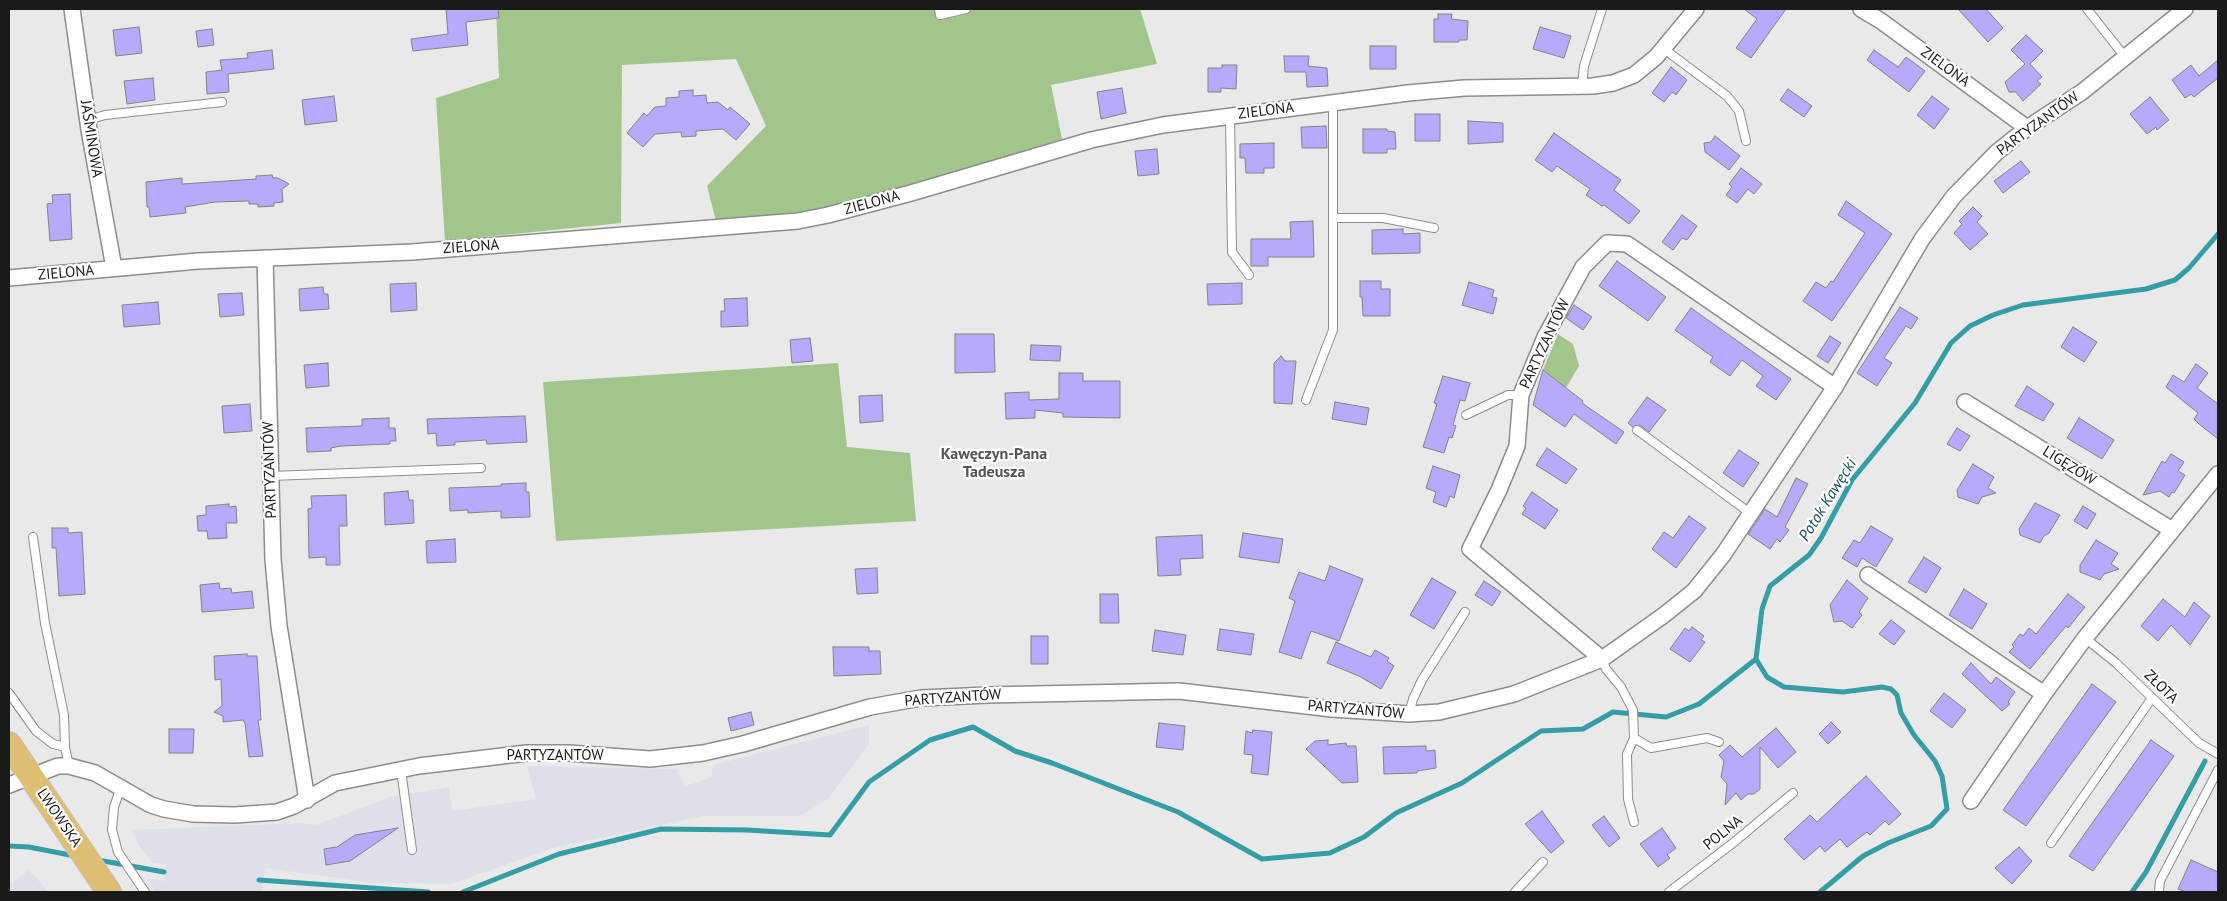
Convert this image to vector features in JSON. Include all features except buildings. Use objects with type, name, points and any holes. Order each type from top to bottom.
[{"type":"main road","name":"LWOWSKA","points":[[9,744],[16,779],[78,864],[109,892]]},
{"type":"street","name":"JAŚMINOWA","points":[[72,9],[88,120],[114,268]]},
{"type":"street","name":"ZIELONA","points":[[9,278],[114,268],[265,258],[412,252],[798,221],[911,193],[1091,140],[1163,125],[1464,88],[1582,86],[1613,83],[1634,75],[1664,49],[1696,9]]},
{"type":"street","name":"ZIELONA","points":[[1861,9],[1881,21],[2027,128]]},
{"type":"street","name":"PARTYZANTÓW","points":[[16,779],[58,766],[69,766],[95,773],[151,805],[178,813],[212,816],[278,812],[307,800],[335,783],[401,770],[527,753],[568,753],[650,759],[703,753],[743,744],[870,707],[921,698],[1179,691],[1332,709],[1409,714],[1439,712],[1514,694],[1602,659],[1694,591],[1722,554],[1835,387],[1922,239],[1954,196],[1997,152],[2027,128],[2082,92],[2185,9]]},
{"type":"street","name":"PARTYZANTÓW","points":[[1602,659],[1470,549],[1499,490],[1517,446],[1521,395],[1545,337],[1574,291],[1583,267],[1606,243],[1627,244],[1835,387]]},
{"type":"street","name":"PARTYZANTÓW","points":[[265,258],[266,359],[273,560],[279,626],[307,800]]},
{"type":"street","name":"LIGĘZÓW","points":[[1966,402],[2172,530]]},
{"type":"street","points":[[1971,802],[2044,694],[2085,638],[2218,474]]},
{"type":"street","points":[[1868,574],[2044,694]]},
{"type":"lane","points":[[939,9],[940,15],[966,9]]},
{"type":"lane","points":[[1582,86],[1584,66],[1602,9]]},
{"type":"lane","points":[[2087,9],[2125,57]]},
{"type":"lane","points":[[1664,49],[1727,96],[1740,110],[1746,141]]},
{"type":"lane","points":[[88,120],[105,115],[222,102]]},
{"type":"lane","points":[[1306,400],[1333,330],[1333,103]]},
{"type":"lane","points":[[1230,116],[1232,252],[1249,276]]},
{"type":"lane","points":[[1333,218],[1383,218],[1434,228]]},
{"type":"lane","points":[[1466,415],[1508,395],[1521,395]]},
{"type":"lane","points":[[1637,430],[1750,513]]},
{"type":"lane","points":[[271,476],[481,468]]},
{"type":"lane","points":[[33,538],[45,623],[64,715],[65,747],[69,766]]},
{"type":"lane","points":[[1409,714],[1413,699],[1422,680],[1465,612]]},
{"type":"lane","name":"ZŁOTA","points":[[2085,638],[2116,663],[2199,743],[2218,754]]},
{"type":"lane","points":[[1602,659],[1606,669],[1622,687],[1633,710],[1634,738],[1627,754],[1628,799],[1634,822]]},
{"type":"lane","points":[[9,693],[36,732],[53,744],[65,747]]},
{"type":"lane","points":[[2051,842],[2152,698]]},
{"type":"lane","points":[[1634,738],[1651,748],[1707,738],[1719,742]]},
{"type":"lane","points":[[401,770],[412,850]]},
{"type":"lane","points":[[2160,892],[2160,881],[2218,770]]},
{"type":"lane","points":[[122,787],[114,807],[112,830],[119,854],[145,892]]},
{"type":"lane","name":"POLNA","points":[[1669,892],[1733,844],[1792,793]]},
{"type":"lane","points":[[1515,892],[1542,862]]},
{"type":"shaded area","points":[[869,725],[869,744],[828,799],[799,816],[703,816],[553,848],[451,884],[374,883],[265,868],[262,892],[155,892],[146,878],[164,881],[166,864],[153,863],[139,846],[132,830],[301,823],[316,825],[390,797],[449,787],[452,811],[536,799],[527,766],[676,769],[685,786],[711,778],[713,765]]},
{"type":"shaded area","points":[[29,870],[49,892],[9,892],[9,885]]},
{"type":"green space","points":[[496,9],[1140,9],[1157,64],[1051,85],[1062,139],[927,182],[821,212],[716,221],[707,186],[766,126],[736,59],[622,65],[621,223],[445,241],[436,98],[499,78]]},
{"type":"green space","points":[[1558,334],[1573,344],[1579,366],[1566,388],[1543,370]]},
{"type":"green space","points":[[838,363],[847,447],[910,453],[916,521],[556,541],[543,382]]},
{"type":"waterway","name":"Potok Kawęcki","points":[[1820,892],[1863,856],[1888,843],[1931,826],[1947,809],[1942,776],[1935,761],[1914,735],[1901,713],[1897,695],[1891,689],[1882,687],[1843,692],[1784,687],[1767,677],[1756,659],[1762,609],[1770,586],[1809,555],[1821,538],[1852,480],[1915,403],[1951,343],[1970,326],[1993,315],[2023,305],[2146,289],[2175,280],[2189,268],[2218,234]]},
{"type":"waterway","points":[[463,892],[559,854],[661,829],[747,830],[830,835],[869,782],[930,740],[973,727],[1015,751],[1052,763],[1178,812],[1262,859],[1330,853],[1364,837],[1396,813],[1462,783],[1541,731],[1583,729],[1613,712],[1666,717],[1699,704],[1756,659]]},
{"type":"waterway","points":[[2132,892],[2146,872],[2205,761]]},
{"type":"waterway","points":[[9,846],[29,847],[75,856]]},
{"type":"waterway","points":[[98,860],[164,872]]},
{"type":"waterway","points":[[259,880],[428,892]]},
{"type":"district","name":"Kawęczyn-Pana Tadeusza","points":[[994,463]]}]
